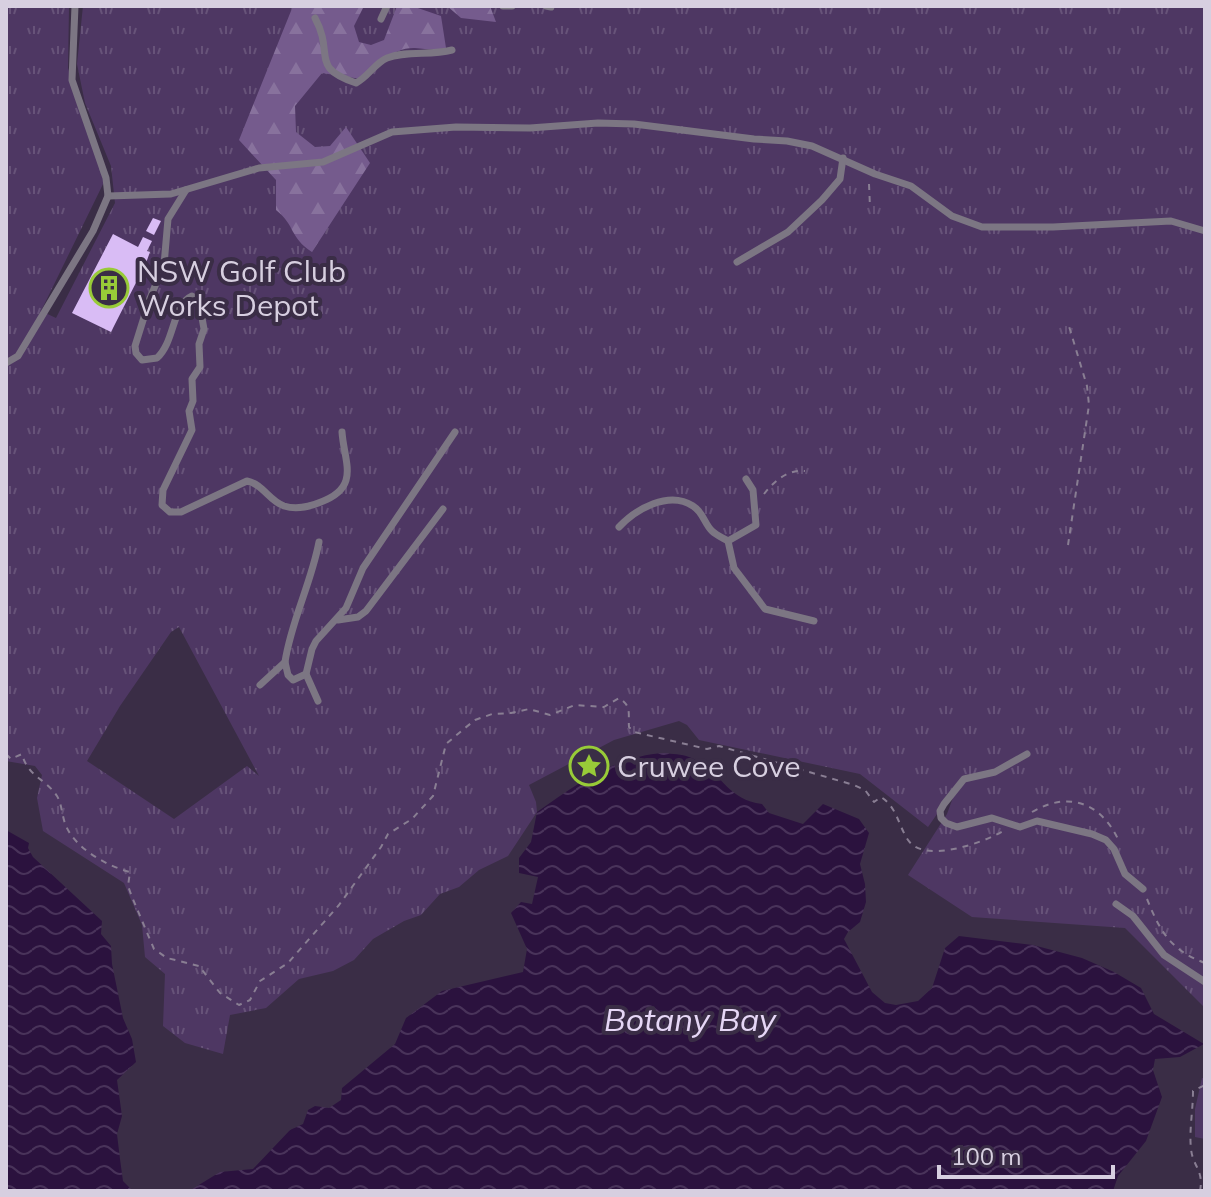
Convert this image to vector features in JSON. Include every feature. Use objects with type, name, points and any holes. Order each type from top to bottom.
[{"type":"lane","points":[[6,363],[18,356],[93,231],[108,196],[106,178],[72,80],[75,6]]},
{"type":"lane","points":[[381,19],[387,6]]},
{"type":"lane","points":[[503,6],[512,6]]},
{"type":"lane","points":[[315,18],[322,32],[325,64],[329,71],[356,83],[384,59],[413,52],[437,54],[452,50]]},
{"type":"lane","points":[[108,196],[171,194],[259,168],[323,162],[392,132],[456,127],[634,124],[812,146],[911,186],[952,216],[982,227],[1171,221],[1205,231]]},
{"type":"lane","points":[[737,262],[788,232],[822,200],[840,179],[843,158]]},
{"type":"lane","points":[[186,190],[168,219],[164,265],[135,346],[142,360],[157,358],[170,339],[182,303],[192,296],[199,301],[204,329],[199,344],[200,367],[192,379],[193,401],[189,411],[192,430],[163,490],[162,505],[170,512],[181,512],[247,481],[259,485],[276,502],[289,507],[307,507],[330,499],[341,490],[347,473],[348,455],[342,432]]},
{"type":"lane","points":[[318,701],[306,674],[312,649],[323,631],[338,620],[346,608],[363,568],[455,432]]},
{"type":"lane","points":[[728,541],[754,528],[753,490],[746,479]]},
{"type":"lane","points":[[619,527],[645,507],[673,500],[692,505],[713,532],[728,541],[734,568],[765,609],[814,621]]},
{"type":"lane","points":[[338,620],[358,617],[366,611],[443,509]]},
{"type":"lane","points":[[306,674],[293,680],[288,675],[285,662],[293,623],[306,593],[319,542]]},
{"type":"lane","points":[[260,685],[285,662]]},
{"type":"lane","points":[[1027,754],[995,772],[964,779],[940,811],[941,818],[951,826],[961,827],[992,818],[1020,827],[1037,821],[1092,834],[1106,840],[1114,849],[1125,874],[1143,889]]},
{"type":"lane","points":[[1116,904],[1133,916],[1164,955],[1205,982]]},
{"type":"path","points":[[868,171],[870,207]]},
{"type":"path","points":[[1068,323],[1087,386],[1089,405],[1068,545]]},
{"type":"path","points":[[754,508],[771,485],[792,471],[805,471]]},
{"type":"path","points":[[6,754],[11,759],[22,754],[26,767],[57,796],[66,827],[73,837],[98,858],[130,872],[128,886],[154,949],[167,958],[199,966],[220,993],[239,1005],[250,1000],[260,981],[288,963],[362,876],[388,834],[412,819],[433,796],[446,744],[475,720],[492,714],[529,709],[550,715],[575,705],[604,707],[619,698],[626,702],[629,727],[634,732],[707,749],[719,746],[854,785],[865,790],[874,802],[881,797],[890,802],[910,843],[921,851],[959,847],[996,835],[1050,803],[1083,804],[1102,815],[1121,847]]},
{"type":"path","points":[[1143,889],[1163,934],[1176,947],[1205,963]]},
{"type":"path","points":[[1200,1191],[1202,1178],[1191,1153],[1190,1132],[1193,1091],[1205,1085]]},
{"type":"green space","points":[[6,6],[69,6],[68,68],[104,182],[41,311],[56,318],[115,203],[111,166],[85,103],[77,64],[83,6],[1205,6],[1205,1008],[1125,928],[972,917],[908,875],[947,814],[958,784],[928,827],[860,774],[699,740],[687,725],[679,721],[614,740],[529,785],[537,812],[508,856],[479,870],[459,887],[440,894],[421,915],[373,939],[354,960],[333,971],[299,979],[266,1008],[230,1015],[223,1054],[185,1043],[163,1026],[165,974],[145,957],[142,925],[124,883],[43,831],[37,798],[42,775],[35,766],[6,761]],"holes":[[[179,627],[259,776],[247,766],[174,819],[87,761],[120,706],[171,632]]]},
{"type":"green space","points":[[293,6],[364,6],[354,26],[359,42],[371,45],[384,40],[397,6],[412,6],[441,16],[446,48],[399,51],[385,58],[361,79],[322,73],[295,106],[296,132],[315,147],[330,146],[346,127],[370,163],[312,252],[299,241],[276,210],[276,180],[239,140]]},
{"type":"green space","points":[[447,6],[490,6],[496,22],[461,18]]},
{"type":"green space","points":[[1202,1078],[1205,1079],[1205,1139],[1195,1137],[1195,1109]]},
{"type":"water","name":"Botany Bay","points":[[664,753],[683,755],[700,762],[739,796],[762,804],[769,813],[803,824],[823,804],[859,819],[869,833],[860,864],[866,902],[860,922],[844,939],[872,992],[885,1003],[896,1005],[918,1001],[932,988],[945,948],[959,936],[1033,945],[1082,958],[1114,972],[1141,988],[1154,1014],[1204,1044],[1180,1057],[1155,1059],[1153,1070],[1162,1097],[1146,1141],[1118,1176],[1113,1191],[189,1191],[220,1172],[253,1169],[290,1130],[303,1124],[308,1110],[315,1106],[329,1108],[341,1100],[342,1088],[395,1044],[406,1018],[442,991],[523,972],[527,949],[511,913],[521,902],[532,904],[538,877],[519,873],[519,858],[531,842],[537,812],[597,773],[629,760]]},
{"type":"water","points":[[6,830],[29,843],[33,857],[102,921],[101,934],[111,946],[123,1018],[132,1039],[136,1062],[117,1080],[122,1116],[117,1134],[123,1181],[133,1191],[6,1191]]},
{"type":"building","points":[[153,218],[161,221],[154,235],[146,231]]},
{"type":"building","name":"NSW Golf Club Works Depot","points":[[113,234],[138,247],[143,237],[152,241],[146,263],[111,332],[72,313]]},
{"type":"place","name":"NSW Golf Club Works Depot","points":[[109,288]]},
{"type":"place","name":"Cruwee Cove","points":[[589,766]]}]
